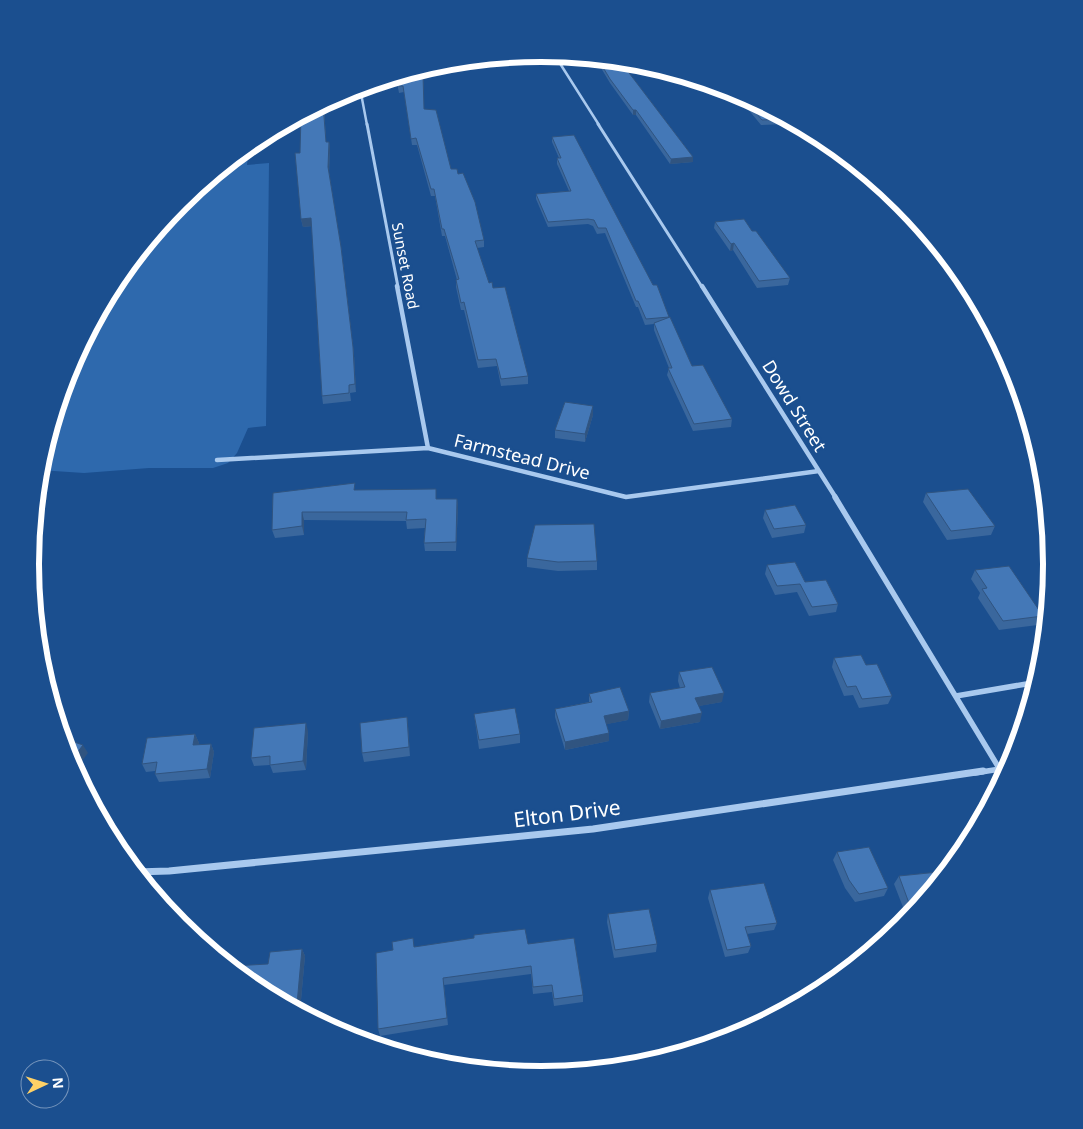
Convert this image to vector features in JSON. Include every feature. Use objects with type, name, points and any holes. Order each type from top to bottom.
[{"type":"street","name":"Dowd Street","points":[[559,63],[819,471],[1000,769]]},
{"type":"street","name":"Sunset Road","points":[[361,95],[428,448]]},
{"type":"street","name":"Farmstead Drive","points":[[217,460],[428,448],[626,497],[819,471]]},
{"type":"street","points":[[956,696],[1030,683]]},
{"type":"street","name":"Elton Drive","points":[[144,872],[169,871],[593,828],[1000,769]]},
{"type":"shaded area","points":[[248,156],[247,165],[269,163],[266,426],[248,428],[237,453],[228,463],[213,468],[149,468],[84,473],[47,471],[65,403],[77,372],[106,313],[123,285],[143,258],[186,209]]},
{"type":"building","points":[[602,66],[626,69],[693,157],[671,159],[636,110],[633,110]]},
{"type":"building","points":[[423,76],[424,109],[436,110],[451,169],[457,169],[458,174],[463,173],[475,202],[484,240],[475,241],[489,283],[492,282],[493,288],[505,287],[528,376],[501,379],[496,359],[478,360],[464,302],[461,303],[456,280],[459,279],[444,229],[442,229],[434,189],[431,189],[416,138],[411,139],[403,86],[399,86],[398,83]]},
{"type":"building","points":[[752,108],[775,119],[762,120]]},
{"type":"building","points":[[324,112],[326,142],[329,142],[328,167],[341,247],[353,347],[355,384],[349,385],[349,393],[322,396],[311,218],[301,219],[295,153],[300,153],[301,123]]},
{"type":"building","points":[[574,135],[653,285],[657,285],[669,317],[646,319],[638,301],[636,301],[606,228],[598,228],[594,220],[588,219],[548,222],[536,194],[571,191],[557,158],[561,158],[552,137]]},
{"type":"building","points":[[744,219],[752,231],[756,231],[790,278],[759,281],[734,243],[731,244],[715,222]]},
{"type":"building","points":[[670,317],[692,366],[703,365],[732,419],[694,424],[668,368],[672,368],[654,323]]},
{"type":"building","points":[[565,402],[593,406],[585,434],[555,430]]},
{"type":"building","points":[[355,483],[354,490],[436,489],[436,499],[457,499],[456,542],[424,543],[426,519],[406,520],[407,512],[302,512],[302,526],[272,530],[273,493]]},
{"type":"building","points":[[968,489],[995,526],[951,531],[926,493]]},
{"type":"building","points":[[795,505],[806,525],[774,529],[765,510]]},
{"type":"building","points":[[594,524],[597,561],[558,562],[527,558],[535,525]]},
{"type":"building","points":[[795,562],[805,582],[826,580],[838,604],[812,607],[800,584],[777,586],[767,565]]},
{"type":"building","points":[[1009,566],[1041,614],[1041,616],[1003,621],[982,589],[987,588],[975,570]]},
{"type":"building","points":[[861,655],[866,665],[877,664],[892,696],[862,699],[856,686],[847,687],[834,658]]},
{"type":"building","points":[[712,667],[724,693],[695,698],[702,713],[661,721],[650,693],[685,687],[679,672]]},
{"type":"building","points":[[620,687],[629,711],[604,716],[609,733],[565,742],[555,709],[592,702],[589,694]]},
{"type":"building","points":[[515,708],[520,734],[479,740],[474,714]]},
{"type":"building","points":[[407,717],[409,747],[362,753],[360,723]]},
{"type":"building","points":[[306,723],[303,761],[270,765],[270,756],[251,758],[254,728]]},
{"type":"building","points":[[195,734],[193,745],[211,744],[207,769],[155,774],[157,762],[142,764],[147,738]]},
{"type":"building","points":[[71,741],[83,745],[76,754]]},
{"type":"building","points":[[869,847],[888,888],[859,894],[849,880],[837,852]]},
{"type":"building","points":[[939,872],[910,906],[899,876]]},
{"type":"building","points":[[764,883],[777,923],[745,927],[751,946],[727,950],[710,890]]},
{"type":"building","points":[[649,909],[657,944],[615,950],[608,914]]},
{"type":"building","points":[[525,929],[528,944],[574,938],[583,995],[554,999],[552,985],[533,987],[531,966],[443,978],[447,1018],[378,1029],[376,953],[393,950],[392,942],[413,938],[414,947],[474,938],[474,935]]},
{"type":"building","points":[[302,949],[297,1004],[262,983],[239,966],[268,964],[270,952]]}]
